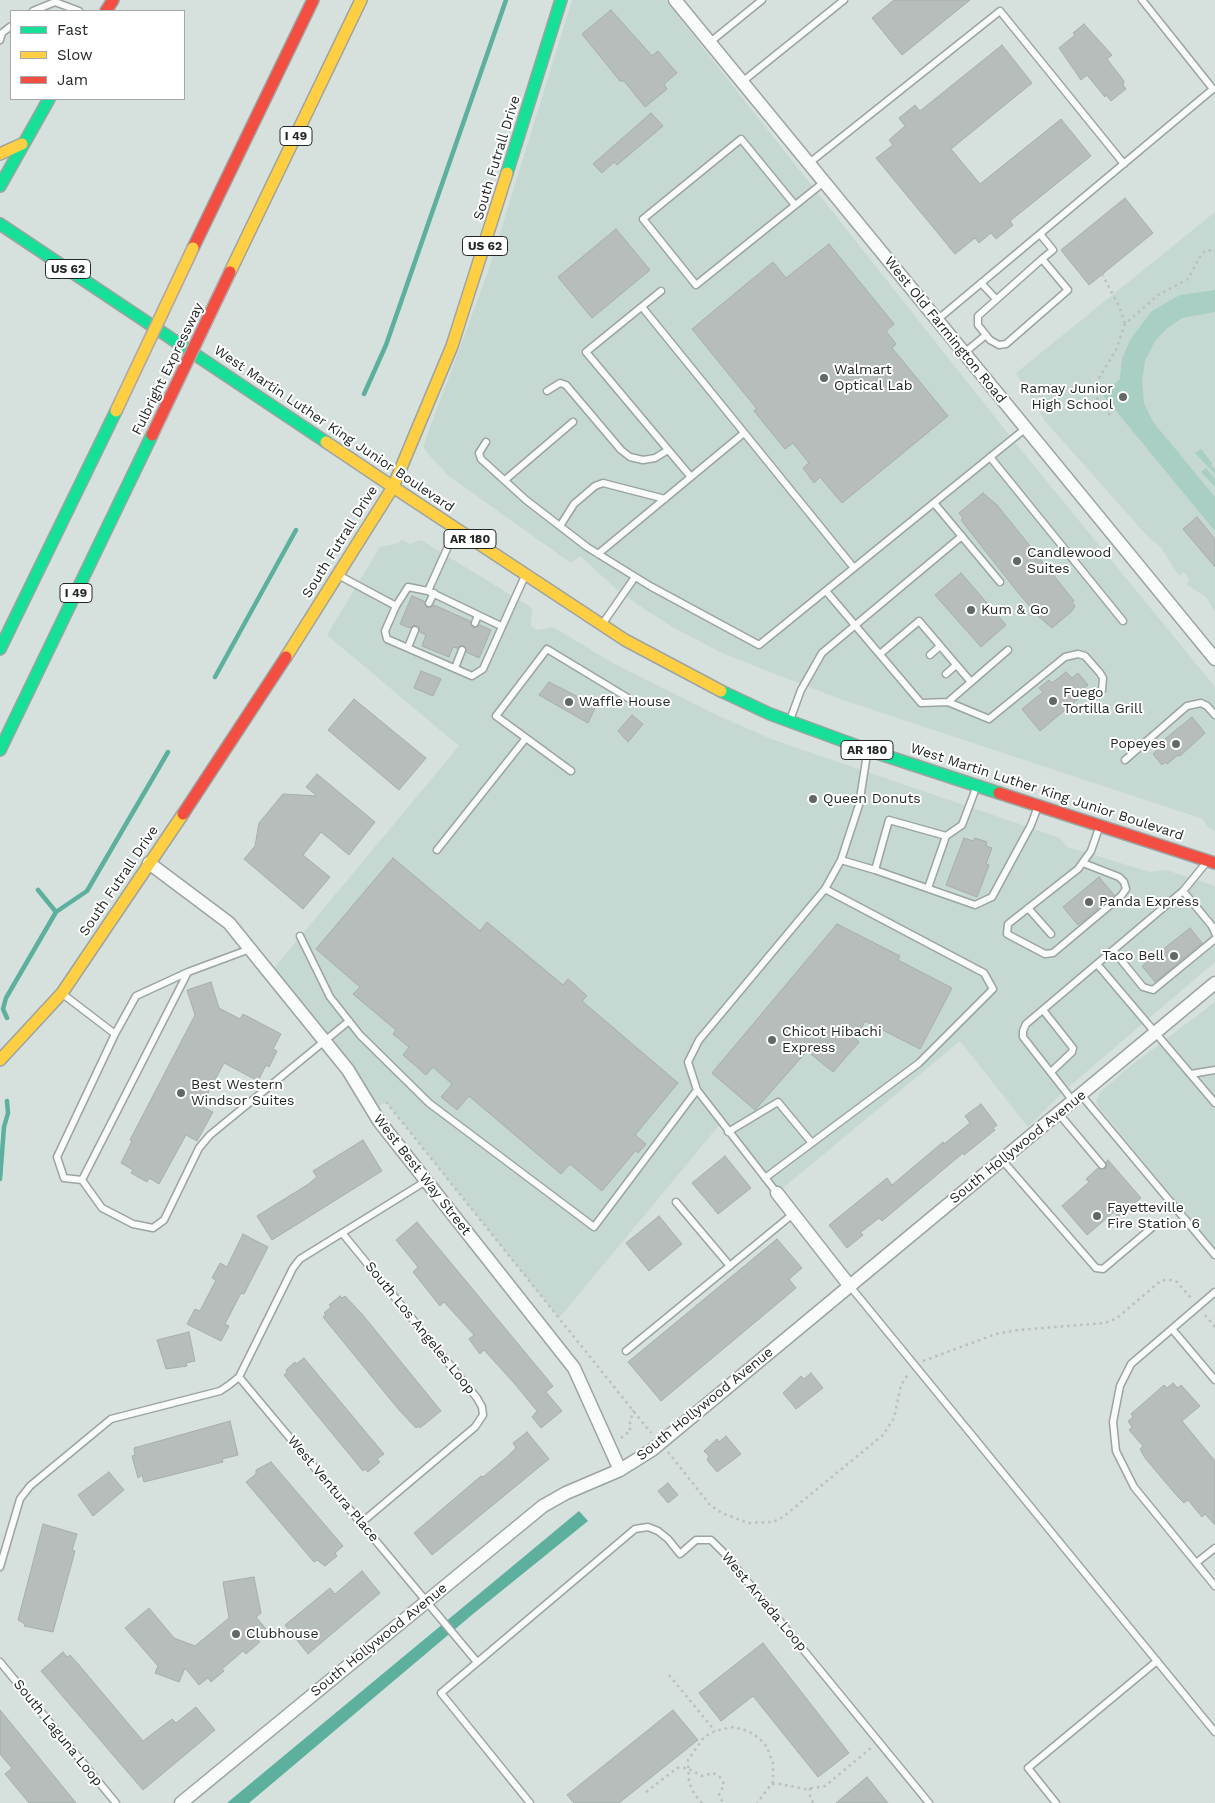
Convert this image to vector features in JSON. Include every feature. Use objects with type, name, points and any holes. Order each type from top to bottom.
[{"type":"main road","name":"Fulbright Expressway","points":[[0,649],[313,0]]},
{"type":"main road","name":"Fulbright Expressway","points":[[0,750],[361,0]]},
{"type":"main road","name":"South Futrall Drive","points":[[0,1060],[62,994],[232,742],[306,626],[336,574],[393,487],[448,356],[468,299],[561,0]]},
{"type":"main road","points":[[0,186],[48,100]]},
{"type":"main road","points":[[0,154],[22,144]]},
{"type":"main road","name":"West Martin Luther King Junior Boulevard","points":[[0,224],[136,313],[456,530],[526,573],[625,640],[698,680],[790,721],[868,750],[1211,862]]},
{"type":"street","name":"West Old Farmington Road","points":[[675,0],[1215,659]]},
{"type":"street","name":"West Best Way Street","points":[[149,863],[229,923],[325,1041],[357,1083],[378,1121],[574,1368],[620,1470]]},
{"type":"street","name":"South Hollywood Avenue","points":[[181,1803],[543,1506],[566,1493],[620,1470],[652,1450],[849,1285],[1078,1099],[1215,983]]},
{"type":"street","points":[[777,1193],[849,1285]]},
{"type":"lane","points":[[710,43],[762,0]]},
{"type":"lane","points":[[742,82],[844,0]]},
{"type":"lane","points":[[937,320],[1213,90],[1142,0]]},
{"type":"lane","points":[[35,10],[55,2],[76,10]]},
{"type":"lane","points":[[808,164],[1000,11],[1124,164]]},
{"type":"lane","points":[[795,205],[741,139],[643,219],[696,285],[824,182]]},
{"type":"lane","points":[[1040,234],[1053,250],[1042,259],[996,299],[978,316],[978,325],[998,346],[1006,344],[1068,290],[1042,259]]},
{"type":"lane","points":[[981,283],[996,299]]},
{"type":"lane","points":[[661,291],[586,352],[691,478]]},
{"type":"lane","points":[[642,306],[854,568]]},
{"type":"lane","points":[[964,353],[986,335]]},
{"type":"lane","points":[[547,391],[560,383],[566,385],[621,450],[630,457],[643,460],[655,458],[668,450]]},
{"type":"lane","points":[[504,480],[572,422]]},
{"type":"lane","points":[[486,442],[479,453],[481,459],[560,526],[598,554],[636,577],[758,645],[1026,428]]},
{"type":"lane","points":[[598,554],[744,433]]},
{"type":"lane","points":[[990,457],[1123,621]]},
{"type":"lane","points":[[560,526],[574,504],[596,486],[603,483],[664,499]]},
{"type":"lane","points":[[934,503],[1000,582]]},
{"type":"lane","points":[[429,603],[431,592],[456,530]]},
{"type":"lane","points":[[790,721],[801,690],[822,653],[962,536]]},
{"type":"lane","points":[[501,626],[431,592],[408,588],[396,606],[385,631],[388,639],[472,676],[484,669],[501,626],[526,573]]},
{"type":"lane","points":[[336,574],[396,606]]},
{"type":"lane","points":[[603,624],[636,577]]},
{"type":"lane","points":[[826,591],[880,654],[904,678],[919,696],[921,703],[948,702],[989,719],[1071,654],[1085,656],[1100,672],[1103,678],[1102,690]]},
{"type":"lane","points":[[475,623],[478,615]]},
{"type":"lane","points":[[880,654],[918,621],[970,682]]},
{"type":"lane","points":[[408,647],[415,630]]},
{"type":"lane","points":[[930,655],[940,646]]},
{"type":"lane","points":[[571,771],[496,716],[547,649],[628,698]]},
{"type":"lane","points":[[455,668],[462,650]]},
{"type":"lane","points":[[948,702],[1008,650]]},
{"type":"lane","points":[[946,674],[956,665]]},
{"type":"lane","points":[[1125,760],[1188,706],[1201,703],[1215,714]]},
{"type":"lane","points":[[437,850],[526,738]]},
{"type":"lane","points":[[777,1193],[696,1090],[688,1062],[699,1040],[825,889],[841,860],[859,805],[868,750]]},
{"type":"lane","points":[[928,888],[946,836],[962,825],[977,785]]},
{"type":"lane","points":[[841,860],[975,905],[992,897],[1031,825],[1038,805]]},
{"type":"lane","points":[[875,870],[889,820],[946,836]]},
{"type":"lane","points":[[1083,863],[1118,877],[1124,882],[1126,889],[1121,896],[1053,953],[1045,954],[1007,934],[1008,924],[1083,863],[1091,851],[1100,825]]},
{"type":"lane","points":[[1211,862],[1183,891],[1026,1024],[1023,1037],[1051,1072],[1078,1099],[1215,1255]]},
{"type":"lane","points":[[765,1178],[919,1064],[993,989],[984,972],[825,889]]},
{"type":"lane","points":[[1183,891],[1212,926],[1215,933]]},
{"type":"lane","points":[[1028,908],[1051,934]]},
{"type":"lane","points":[[300,936],[330,997],[360,1035],[429,1103],[594,1227],[696,1090]]},
{"type":"lane","points":[[1113,950],[1144,987],[1153,990],[1215,939]]},
{"type":"lane","points":[[250,948],[188,972],[136,996],[115,1034],[57,1157],[64,1178],[82,1180],[102,1208],[133,1224],[153,1228],[164,1220],[200,1148],[210,1135],[349,1020]]},
{"type":"lane","points":[[1097,964],[1157,1032],[1215,1103]]},
{"type":"lane","points":[[82,1180],[188,972]]},
{"type":"lane","points":[[62,994],[115,1034]]},
{"type":"lane","points":[[1043,1010],[1073,1048],[1072,1052],[1051,1072]]},
{"type":"lane","points":[[1191,1074],[1215,1070]]},
{"type":"lane","points":[[728,1132],[778,1102],[812,1143]]},
{"type":"lane","points":[[1059,1114],[1102,1164]]},
{"type":"lane","points":[[1002,1160],[1096,1268],[1103,1269],[1155,1226]]},
{"type":"lane","points":[[0,1567],[24,1492],[105,1423],[117,1417],[220,1391],[239,1377],[293,1268],[300,1260],[426,1180]]},
{"type":"lane","points":[[676,1202],[730,1266]]},
{"type":"lane","points":[[626,1351],[793,1214]]},
{"type":"lane","name":"South Los Angeles Loop","points":[[343,1234],[478,1398],[483,1414],[475,1427],[361,1523]]},
{"type":"lane","points":[[849,1285],[1215,1732]]},
{"type":"lane","points":[[1215,1292],[1131,1364],[1120,1386],[1113,1422],[1116,1451],[1134,1487],[1215,1586]]},
{"type":"lane","points":[[1172,1329],[1215,1380]]},
{"type":"lane","name":"West Ventura Place","points":[[239,1377],[426,1601]]},
{"type":"lane","name":"West Arvada Loop","points":[[530,1803],[440,1693],[635,1530],[648,1527],[668,1539],[680,1554],[696,1540],[711,1540],[724,1552],[928,1803]]},
{"type":"lane","points":[[1196,1564],[1215,1548]]},
{"type":"lane","points":[[426,1601],[477,1662]]},
{"type":"lane","points":[[1056,1803],[1028,1768],[1157,1661]]},
{"type":"lane","name":"South Laguna Loop","points":[[0,1662],[116,1803]]},
{"type":"path","points":[[1124,324],[1158,295],[1188,279],[1202,252],[1207,250],[1215,251]]},
{"type":"path","points":[[1102,274],[1120,308],[1124,324],[1116,350],[1091,391],[1110,415]]},
{"type":"path","points":[[617,1440],[631,1430],[629,1428],[633,1410]]},
{"type":"path","points":[[669,1675],[715,1731]]},
{"type":"path","points":[[702,1803],[689,1782],[688,1760],[704,1737],[715,1731],[733,1727],[748,1731],[758,1738],[767,1748],[773,1764],[772,1784],[757,1803]]},
{"type":"path","points":[[772,1784],[810,1788],[825,1786],[879,1742]]},
{"type":"path","points":[[646,1792],[677,1768],[687,1768],[702,1776],[713,1773],[720,1778],[724,1784],[719,1794],[723,1803]]},
{"type":"path","points":[[810,1788],[810,1796],[813,1803]]},
{"type":"path","points":[[695,1803],[699,1800]]},
{"type":"shaded area","points":[[572,0],[665,0],[1017,445],[1215,687],[1215,831],[1208,827],[1203,819],[840,699],[724,654],[674,628],[637,604],[614,587],[580,556],[571,563],[446,474],[424,448],[488,272]]},
{"type":"shaded area","name":"Ramay Junior High School","points":[[1215,212],[1215,612],[1206,597],[1186,584],[1190,580],[1184,572],[1179,576],[1160,546],[1150,539],[1045,421],[1016,373]]},
{"type":"shaded area","points":[[1215,290],[1215,312],[1182,318],[1166,329],[1155,341],[1145,361],[1142,381],[1144,403],[1153,422],[1215,497],[1215,531],[1102,394],[1120,379],[1122,359],[1130,340],[1152,311],[1180,295]]},
{"type":"shaded area","points":[[1201,449],[1212,463],[1215,474],[1195,453]]},
{"type":"shaded area","points":[[1206,468],[1215,479],[1215,487],[1201,472]]},
{"type":"shaded area","points":[[402,539],[410,544],[421,540],[532,608],[531,626],[537,630],[553,627],[611,662],[719,716],[771,739],[1060,838],[1067,847],[1150,872],[1166,870],[1215,886],[1215,962],[1065,1090],[1028,1127],[960,1041],[777,1193],[721,1123],[559,1318],[386,1102],[371,1110],[270,973],[459,746],[327,635],[380,547],[399,543]]},
{"type":"shaded area","points":[[1215,1002],[1215,1249],[1098,1106],[1096,1101],[1100,1093],[1124,1071]]},
{"type":"shaded area","points":[[579,1511],[588,1521],[473,1614],[249,1803],[227,1803]]},
{"type":"building","points":[[894,0],[970,0],[902,55],[872,18]]},
{"type":"building","points":[[611,10],[652,56],[658,51],[677,73],[664,84],[667,89],[645,107],[624,81],[620,81],[582,34]]},
{"type":"building","points":[[1084,24],[1112,55],[1107,59],[1124,81],[1123,85],[1126,89],[1111,101],[1106,95],[1105,97],[1087,75],[1081,80],[1059,48],[1075,35],[1073,33]]},
{"type":"building","points":[[1002,45],[1032,83],[951,149],[980,184],[1061,119],[1091,156],[1010,221],[1013,225],[996,239],[991,233],[979,243],[975,238],[955,254],[876,158],[893,145],[889,140],[905,126],[899,118],[915,105],[920,111]]},
{"type":"building","points":[[651,113],[663,126],[617,165],[614,162],[602,173],[593,164]]},
{"type":"building","points":[[1125,198],[1153,233],[1089,285],[1061,250]]},
{"type":"building","points":[[616,229],[650,270],[592,318],[558,277]]},
{"type":"building","name":"Walmart Optical Lab","points":[[829,244],[894,324],[886,331],[896,344],[892,348],[948,416],[842,503],[820,477],[814,483],[803,468],[809,463],[793,443],[785,449],[754,411],[757,409],[692,329],[773,262],[786,278]]},
{"type":"building","name":"Candlewood Suites","points":[[983,493],[997,505],[1074,601],[1072,602],[1075,606],[1072,611],[1052,628],[1038,616],[1016,590],[961,520],[963,518],[959,513]]},
{"type":"building","points":[[1197,517],[1215,539],[1215,567],[1183,529]]},
{"type":"building","name":"Kum & Go","points":[[961,573],[1006,625],[981,647],[935,595]]},
{"type":"building","points":[[412,596],[424,601],[427,608],[434,605],[470,621],[473,627],[480,625],[491,630],[479,658],[466,652],[463,645],[457,648],[453,647],[449,657],[422,646],[426,635],[420,632],[419,627],[414,625],[410,628],[400,624]]},
{"type":"building","points":[[421,671],[441,679],[433,696],[414,688]]},
{"type":"building","name":"Fuego Tortilla Grill","points":[[1066,672],[1072,678],[1078,673],[1088,685],[1082,690],[1084,694],[1040,731],[1022,709],[1043,692],[1039,688],[1049,680],[1052,683]]},
{"type":"building","name":"Waffle House","points":[[549,682],[596,706],[588,723],[539,695]]},
{"type":"building","points":[[354,699],[426,758],[399,790],[328,730]]},
{"type":"building","points":[[632,715],[643,724],[628,742],[618,731]]},
{"type":"building","name":"Popeyes","points":[[1192,717],[1205,733],[1180,756],[1178,755],[1167,764],[1165,762],[1162,765],[1153,754],[1156,751],[1154,748]]},
{"type":"building","points":[[317,774],[375,822],[349,855],[321,832],[303,855],[330,877],[303,909],[244,859],[255,846],[259,823],[283,794],[317,796],[306,787]]},
{"type":"building","points":[[964,838],[973,841],[975,838],[987,842],[986,846],[992,848],[986,864],[989,865],[977,897],[946,885]]},
{"type":"building","points":[[393,858],[480,931],[487,922],[563,985],[568,979],[587,996],[582,1001],[678,1083],[635,1135],[646,1144],[638,1153],[636,1150],[602,1191],[570,1164],[561,1174],[469,1096],[457,1110],[441,1097],[452,1084],[433,1067],[426,1075],[403,1055],[409,1047],[393,1034],[396,1030],[353,994],[360,987],[316,949]]},
{"type":"building","name":"Panda Express","points":[[1099,877],[1114,895],[1078,925],[1063,907]]},
{"type":"building","points":[[837,924],[900,956],[898,960],[952,988],[920,1049],[865,1021],[856,1039],[859,1042],[833,1072],[807,1051],[755,1110],[712,1073]]},
{"type":"building","name":"Taco Bell","points":[[1190,928],[1202,943],[1155,982],[1142,966]]},
{"type":"building","name":"Best Western Windsor Suites","points":[[211,982],[219,1008],[240,1019],[243,1014],[281,1034],[273,1049],[277,1051],[269,1067],[266,1065],[258,1081],[224,1063],[201,1106],[213,1112],[197,1141],[186,1135],[159,1184],[149,1178],[147,1182],[131,1173],[133,1170],[121,1163],[132,1141],[130,1140],[195,1015],[187,990]]},
{"type":"building","points":[[981,1104],[997,1125],[993,1128],[995,1130],[964,1155],[963,1153],[882,1221],[879,1218],[860,1233],[863,1235],[847,1248],[829,1225],[887,1178],[892,1185],[943,1142],[944,1144],[970,1123],[965,1116]]},
{"type":"building","points":[[363,1140],[382,1171],[272,1240],[257,1216],[317,1177],[313,1171]]},
{"type":"building","points":[[725,1156],[751,1188],[718,1214],[692,1183]]},
{"type":"building","points":[[1108,1160],[1141,1198],[1118,1217],[1114,1212],[1087,1235],[1062,1206],[1089,1182],[1086,1179],[1098,1168],[1106,1168]]},
{"type":"building","points":[[659,1216],[682,1244],[649,1271],[626,1243]]},
{"type":"building","points":[[417,1222],[553,1386],[546,1392],[562,1411],[541,1428],[532,1417],[537,1411],[484,1350],[480,1354],[469,1339],[474,1335],[444,1302],[440,1306],[413,1272],[418,1267],[396,1240]]},
{"type":"building","points":[[243,1234],[268,1247],[244,1294],[241,1293],[225,1324],[229,1326],[221,1341],[187,1324],[195,1309],[200,1311],[216,1280],[212,1278],[220,1263],[227,1267]]},
{"type":"building","points":[[777,1239],[802,1268],[789,1279],[796,1288],[661,1401],[628,1362]]},
{"type":"building","points":[[340,1296],[342,1298],[345,1296],[362,1314],[441,1411],[420,1428],[419,1426],[416,1428],[399,1410],[323,1317],[326,1315],[324,1313],[331,1307],[329,1305]]},
{"type":"building","points":[[189,1332],[195,1361],[186,1363],[187,1366],[166,1369],[157,1340]]},
{"type":"building","points":[[304,1358],[384,1454],[377,1459],[380,1462],[368,1472],[365,1469],[363,1471],[284,1375],[287,1372],[286,1370],[295,1362],[296,1364]]},
{"type":"building","points":[[811,1373],[823,1388],[796,1409],[783,1393],[801,1376],[804,1379]]},
{"type":"building","points":[[1173,1383],[1178,1388],[1181,1385],[1200,1406],[1182,1421],[1215,1461],[1215,1525],[1205,1514],[1202,1517],[1188,1500],[1184,1503],[1177,1496],[1145,1458],[1140,1449],[1143,1446],[1129,1430],[1132,1427],[1128,1421],[1133,1417],[1131,1414],[1164,1385],[1167,1388]]},
{"type":"building","points":[[230,1421],[238,1455],[222,1459],[223,1462],[144,1482],[142,1475],[138,1478],[132,1456],[135,1455],[134,1448]]},
{"type":"building","points":[[527,1432],[549,1459],[432,1555],[414,1533],[481,1476],[483,1477],[508,1456],[516,1448],[513,1443]]},
{"type":"building","points":[[726,1436],[741,1454],[717,1472],[707,1460],[709,1456],[704,1451],[717,1439],[719,1442]]},
{"type":"building","points":[[271,1462],[343,1546],[335,1553],[337,1556],[325,1566],[317,1560],[314,1562],[246,1482],[256,1474],[256,1470]]},
{"type":"building","points":[[109,1472],[124,1490],[93,1516],[78,1495]]},
{"type":"building","points":[[668,1483],[678,1495],[668,1503],[658,1491]]},
{"type":"building","points":[[43,1524],[77,1534],[72,1550],[75,1551],[53,1632],[24,1626],[25,1624],[18,1620]]},
{"type":"building","points":[[362,1571],[380,1593],[308,1654],[285,1625],[330,1588],[335,1594]]},
{"type":"building","name":"Clubhouse","points":[[254,1577],[261,1613],[256,1617],[267,1630],[257,1639],[260,1642],[246,1654],[243,1651],[222,1669],[224,1671],[211,1682],[208,1678],[199,1685],[185,1668],[179,1682],[155,1673],[158,1666],[125,1628],[149,1608],[174,1638],[195,1646],[229,1618],[223,1582]]},
{"type":"building","points":[[763,1643],[849,1753],[818,1777],[753,1696],[721,1721],[699,1693]]},
{"type":"building","points":[[63,1652],[67,1657],[70,1655],[79,1665],[143,1741],[172,1719],[176,1723],[196,1707],[215,1730],[143,1790],[41,1671]]},
{"type":"building","points":[[0,1710],[76,1803],[29,1803],[5,1774],[12,1768],[0,1754]]},
{"type":"building","points":[[673,1710],[698,1740],[619,1803],[574,1803],[567,1795]]},
{"type":"building","points":[[867,1777],[888,1803],[836,1803]]},
{"type":"waterway","points":[[364,394],[386,345],[506,0]]},
{"type":"waterway","points":[[215,677],[296,530]]},
{"type":"waterway","points":[[7,1018],[3,1009],[6,998],[56,912],[87,891],[168,752]]},
{"type":"waterway","points":[[38,890],[56,912]]},
{"type":"waterway","points":[[0,1179],[4,1127],[8,1113],[7,1101]]},
{"type":"traffic: fast","points":[[507,173],[561,0]]},
{"type":"traffic: fast","points":[[0,186],[48,100]]},
{"type":"traffic: fast","points":[[0,224],[326,442]]},
{"type":"traffic: fast","points":[[0,649],[116,411]]},
{"type":"traffic: fast","points":[[0,750],[152,435]]},
{"type":"traffic: fast","points":[[721,691],[770,714],[868,750],[999,793]]},
{"type":"traffic: slow","points":[[230,272],[361,0]]},
{"type":"traffic: slow","points":[[0,154],[22,144]]},
{"type":"traffic: slow","points":[[326,442],[393,487],[452,346],[507,173]]},
{"type":"traffic: slow","points":[[116,411],[193,248]]},
{"type":"traffic: slow","points":[[286,657],[393,487]]},
{"type":"traffic: slow","points":[[393,487],[625,640],[721,691]]},
{"type":"traffic: slow","points":[[62,993],[183,814]]},
{"type":"traffic: slow","points":[[0,1060],[62,993]]},
{"type":"traffic: jam","points":[[107,10],[113,0]]},
{"type":"traffic: jam","points":[[193,248],[313,0]]},
{"type":"traffic: jam","points":[[152,435],[230,272]]},
{"type":"traffic: jam","points":[[183,814],[286,657]]},
{"type":"traffic: jam","points":[[999,793],[1215,863]]},
{"type":"place","name":"Walmart Optical Lab","points":[[824,378]]},
{"type":"place","name":"Ramay Junior High School","points":[[1123,397]]},
{"type":"place","name":"Candlewood Suites","points":[[1017,561]]},
{"type":"place","name":"Kum & Go","points":[[971,610]]},
{"type":"place","name":"Fuego Tortilla Grill","points":[[1053,701]]},
{"type":"place","name":"Waffle House","points":[[569,702]]},
{"type":"place","name":"Popeyes","points":[[1176,744]]},
{"type":"place","name":"Queen Donuts","points":[[813,799]]},
{"type":"place","name":"Panda Express","points":[[1089,902]]},
{"type":"place","name":"Taco Bell","points":[[1174,956]]},
{"type":"place","name":"Chicot Hibachi Express","points":[[772,1040]]},
{"type":"place","name":"Best Western Windsor Suites","points":[[181,1093]]},
{"type":"place","name":"Fayetteville Fire Station 6","points":[[1097,1216]]},
{"type":"place","name":"Clubhouse","points":[[236,1634]]}]
